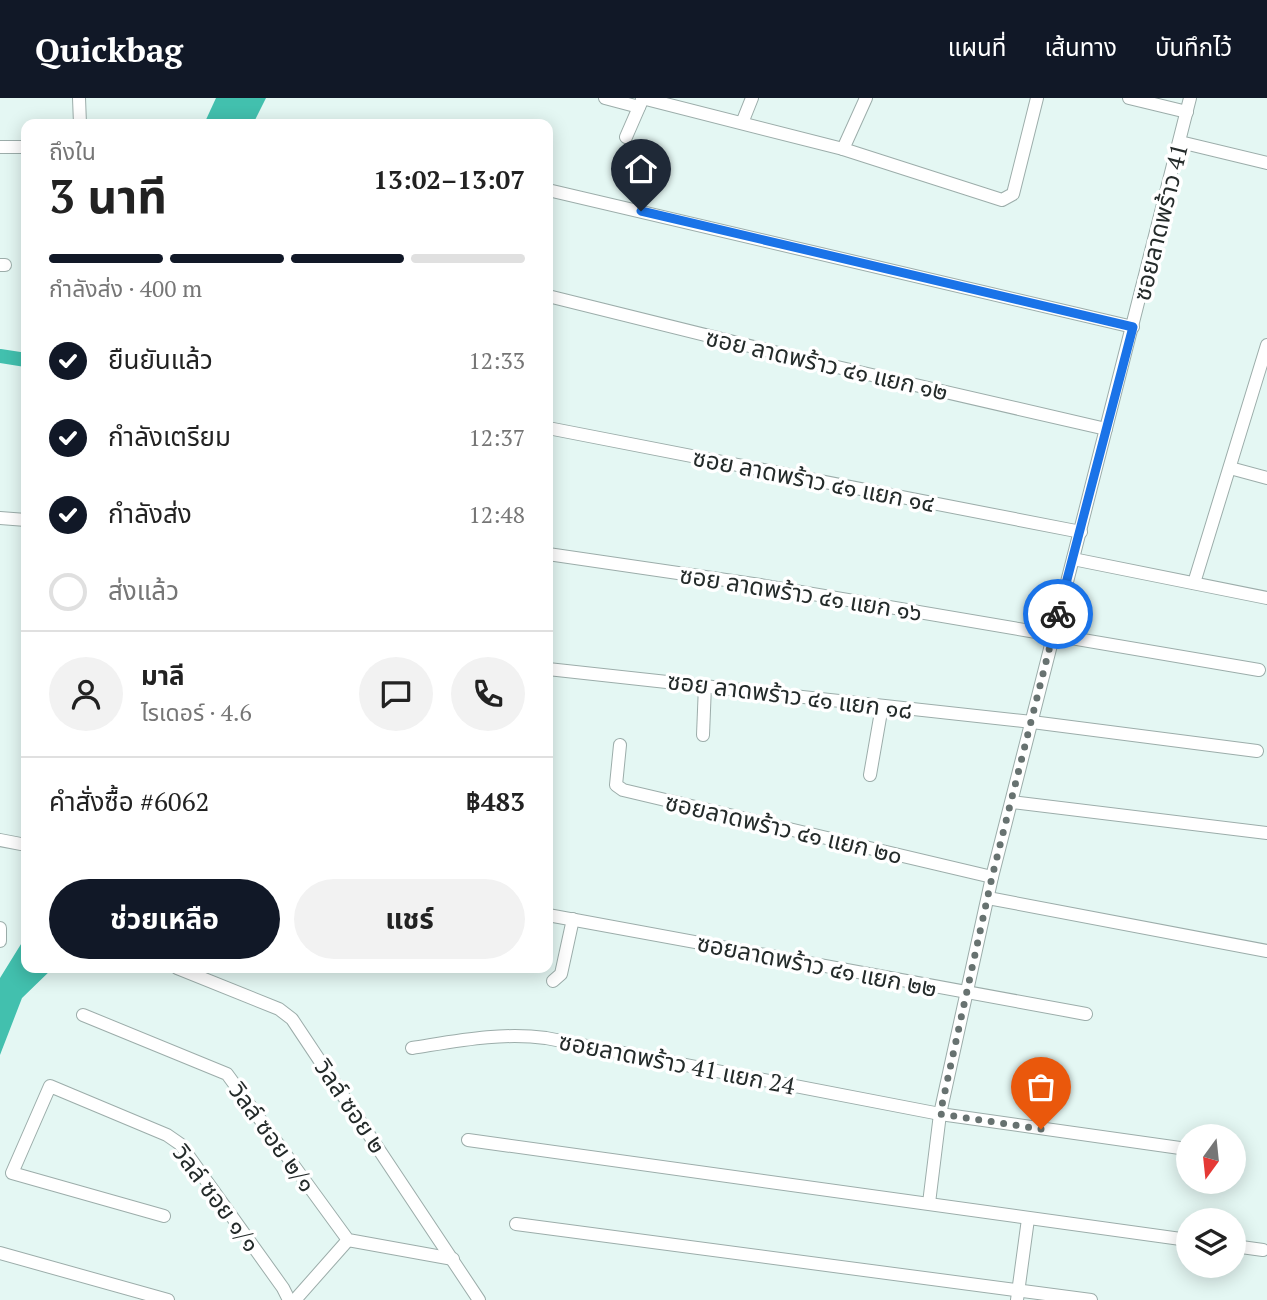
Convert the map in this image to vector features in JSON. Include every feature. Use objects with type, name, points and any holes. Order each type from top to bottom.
[{"type":"street","points":[[79,98],[80,119]]},
{"type":"street","points":[[605,98],[641,101],[843,149],[996,199],[1007,199],[1013,194],[1037,98]]},
{"type":"street","points":[[742,123],[752,98]]},
{"type":"street","points":[[843,149],[866,98]]},
{"type":"street","points":[[1129,98],[1187,112]]},
{"type":"street","name":"ซอยลาดพร้าว 41","points":[[929,1203],[940,1114],[992,877],[1190,98]]},
{"type":"street","points":[[626,137],[641,101]]},
{"type":"street","points":[[1180,142],[1267,163]]},
{"type":"street","points":[[0,147],[21,148]]},
{"type":"street","points":[[553,191],[1133,327]]},
{"type":"street","name":"ซอย ลาดพร้าว ๔๑ แยก ๑๒","points":[[553,297],[785,355],[1106,429]]},
{"type":"street","points":[[1194,583],[1267,345]]},
{"type":"street","name":"ซอย ลาดพร้าว ๔๑ แยก ๑๔","points":[[553,429],[1081,532]]},
{"type":"street","points":[[1230,468],[1267,478]]},
{"type":"street","points":[[0,518],[21,520]]},
{"type":"street","name":"ซอย ลาดพร้าว ๔๑ แยก ๑๖","points":[[553,555],[774,588],[1259,670]]},
{"type":"street","points":[[1073,559],[1267,598]]},
{"type":"street","name":"ซอย ลาดพร้าว ๔๑ แยก ๑๘","points":[[553,670],[1032,722],[1257,751]]},
{"type":"street","points":[[703,735],[705,685]]},
{"type":"street","points":[[870,775],[882,706]]},
{"type":"street","name":"ซอยลาดพร้าว ๔๑ แยก ๒๐","points":[[620,744],[616,785],[624,790],[992,877]]},
{"type":"street","points":[[1012,802],[1267,833]]},
{"type":"street","points":[[0,841],[21,844]]},
{"type":"street","points":[[988,898],[1267,951]]},
{"type":"street","name":"ซอยลาดพร้าว ๔๑ แยก ๒๒","points":[[553,916],[1086,1014]]},
{"type":"street","points":[[553,981],[561,974],[573,919]]},
{"type":"street","points":[[0,928],[0,942]]},
{"type":"street","name":"วิลล์ ซอย ๒","points":[[189,973],[286,1013],[479,1300]]},
{"type":"street","name":"วิลล์ ซอย ๒/๑","points":[[83,1015],[227,1074],[348,1240]]},
{"type":"street","name":"ซอยลาดพร้าว 41 แยก 24","points":[[412,1048],[487,1036],[519,1034],[940,1114],[1176,1147]]},
{"type":"street","name":"วิลล์ ซอย ๑/๑","points":[[164,1216],[12,1172],[50,1086],[167,1135],[180,1144],[289,1300]]},
{"type":"street","points":[[468,1140],[1176,1238]]},
{"type":"street","points":[[1018,1295],[1028,1219]]},
{"type":"street","points":[[516,1224],[1018,1295],[1091,1300]]},
{"type":"street","points":[[295,1300],[348,1240],[453,1259]]},
{"type":"street","points":[[1246,1248],[1264,1250]]},
{"type":"street","points":[[0,1253],[169,1300]]},
{"type":"shaded area","points":[[216,98],[266,98],[256,119],[206,119]]},
{"type":"shaded area","points":[[21,944],[21,973],[48,973],[22,998],[0,1055],[0,978]]},
{"type":"waterway","points":[[0,356],[21,359]]},
{"type":"way so far","points":[[1041,1129],[940,1114],[992,877],[1058,614]]},
{"type":"route","points":[[641,211],[1133,327],[1058,614]]}]
